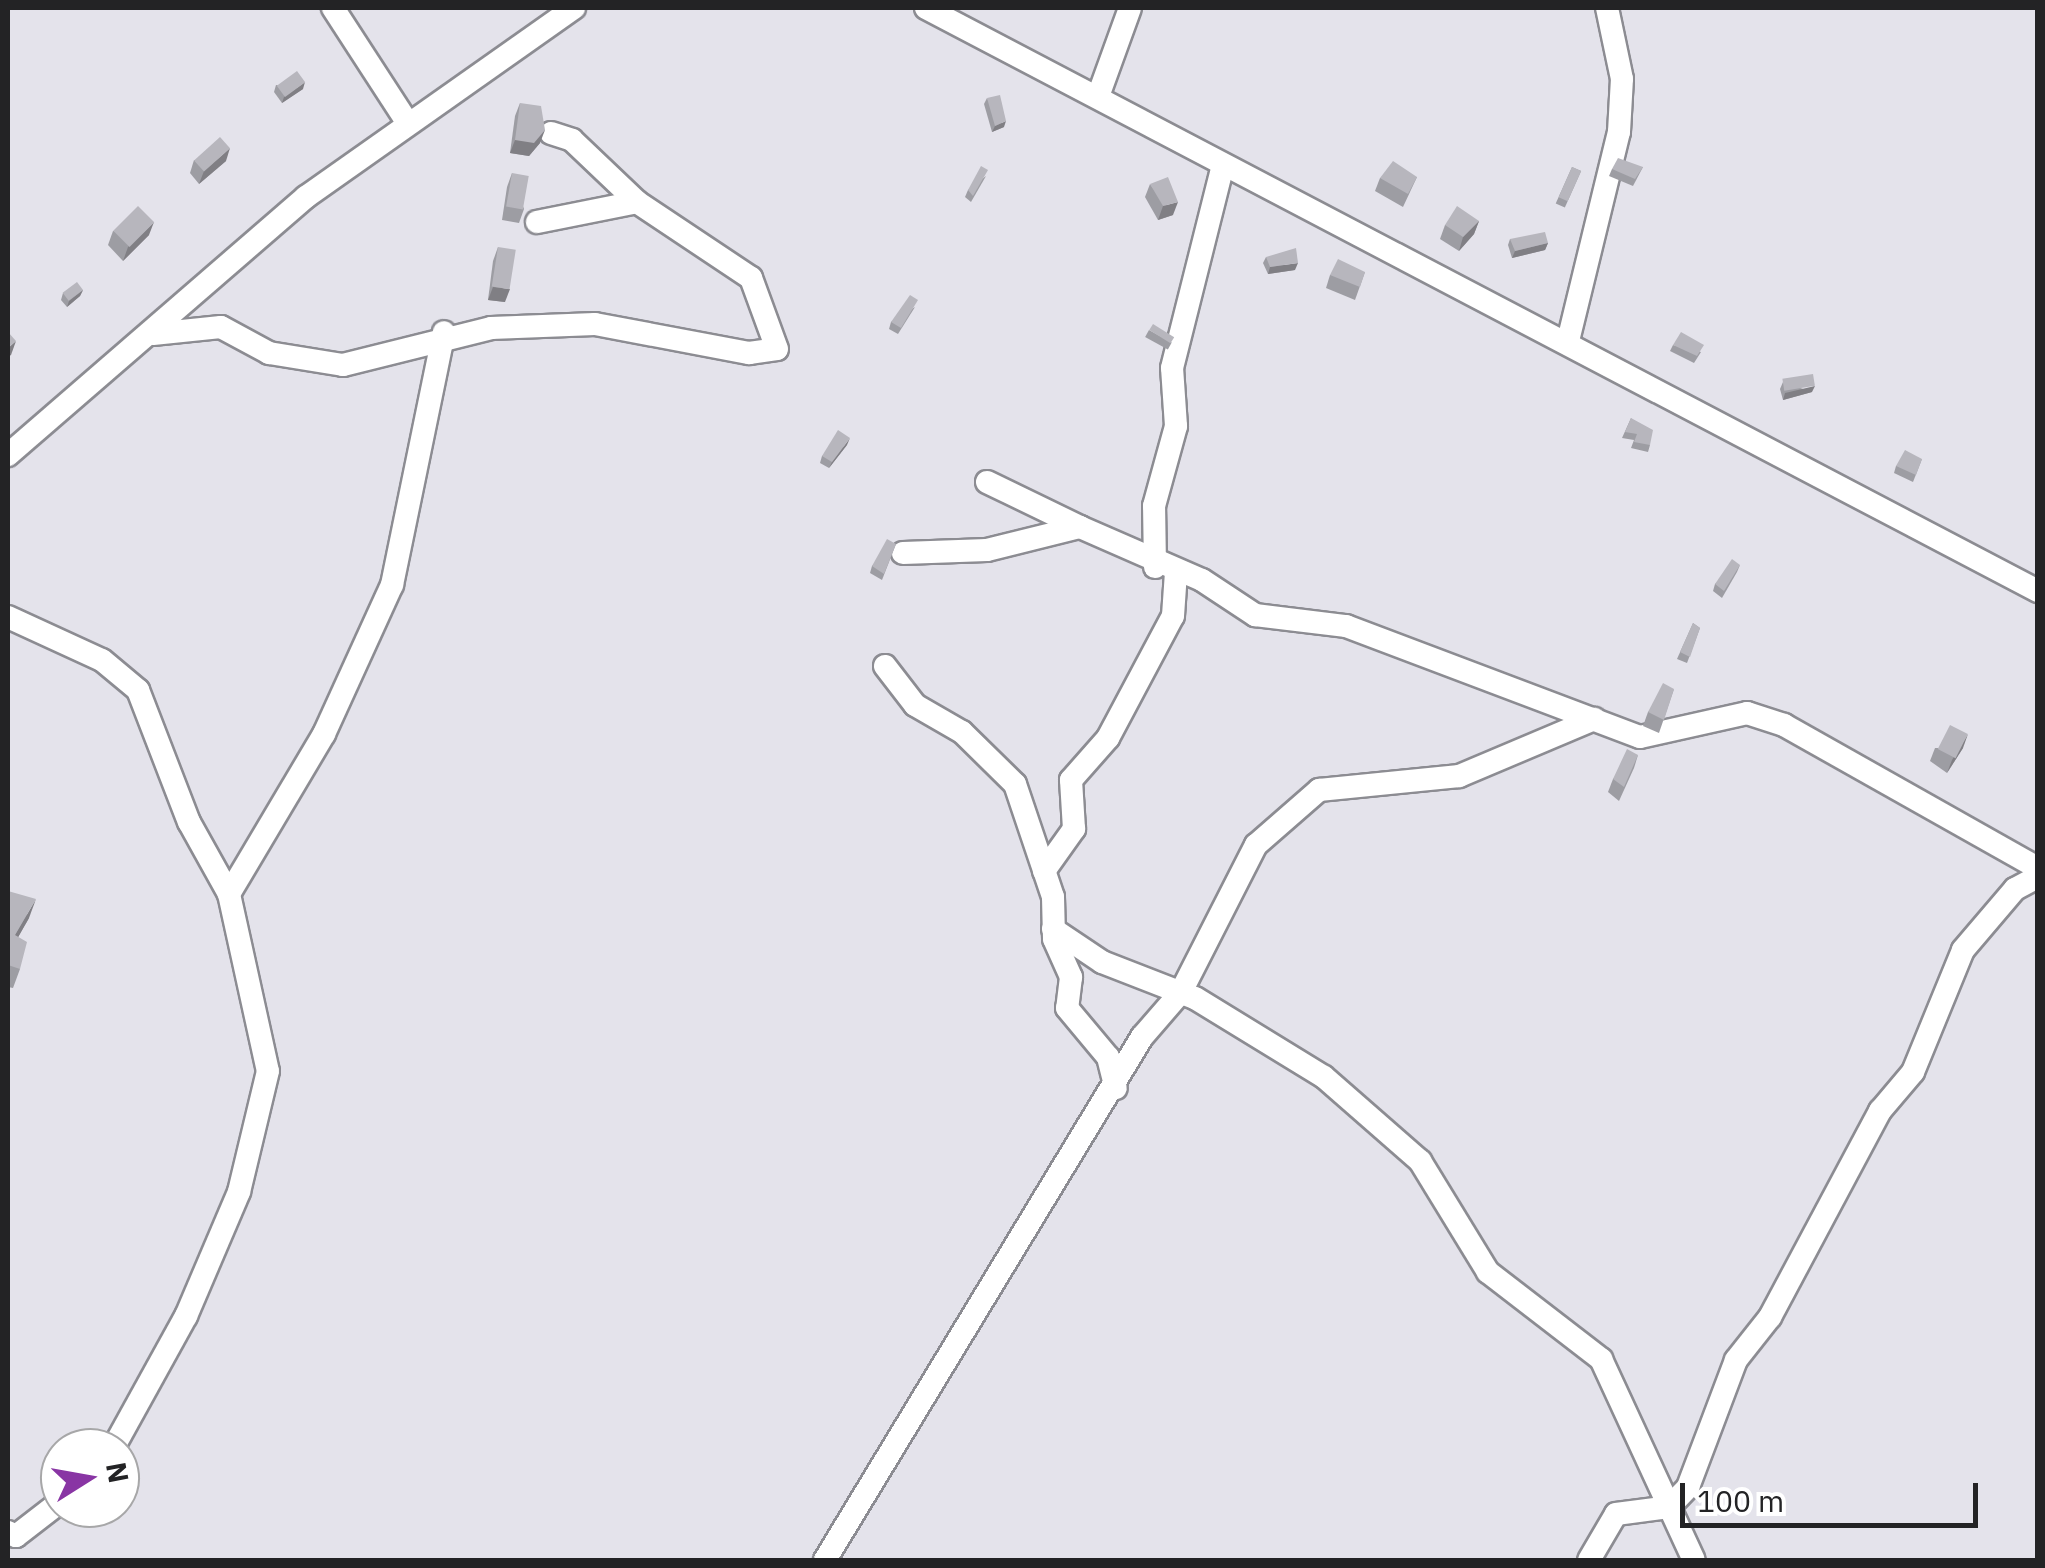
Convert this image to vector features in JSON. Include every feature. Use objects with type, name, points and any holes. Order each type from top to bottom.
[{"type":"street","points":[[332,8],[407,122]]},
{"type":"street","points":[[8,455],[407,122],[574,8]]},
{"type":"street","points":[[926,8],[1100,92],[1222,169],[1568,342],[2038,590]]},
{"type":"street","points":[[1100,92],[1130,8]]},
{"type":"street","points":[[1568,342],[1619,132],[1622,79],[1607,8]]},
{"type":"street","points":[[153,334],[220,328],[268,353],[343,366],[444,332],[595,324],[748,353],[777,349],[752,278],[637,202],[572,140],[550,134]]},
{"type":"street","points":[[1044,871],[1074,830],[1071,780],[1108,738],[1173,616],[1154,506],[1176,426],[1172,368],[1222,169]]},
{"type":"street","points":[[537,222],[637,202]]},
{"type":"street","points":[[228,894],[324,734],[392,584],[444,332]]},
{"type":"street","points":[[987,482],[1255,615],[1346,626],[1656,739],[1748,713],[1766,719],[2029,863],[2015,890],[1962,950],[1913,1072],[1880,1111],[1770,1317],[1736,1360],[1688,1487],[1669,1507],[1616,1514],[1589,1560]]},
{"type":"street","points":[[903,552],[987,550],[1080,527]]},
{"type":"street","points":[[8,617],[102,660],[138,690],[228,894],[261,1029],[262,1106],[210,1263],[123,1428]]},
{"type":"street","points":[[885,666],[916,706],[1002,766],[1044,871],[1053,929],[1071,977],[1067,1008],[1108,1057],[1116,1088]]},
{"type":"street","points":[[825,1560],[1116,1088],[1180,992],[1256,845],[1320,790],[1459,776],[1594,718]]},
{"type":"street","points":[[2015,890],[2038,878]]},
{"type":"street","points":[[1053,929],[1102,962],[1180,992],[1324,1077],[1420,1161],[1488,1272],[1601,1358],[1694,1560]]},
{"type":"street","points":[[8,1532],[16,1536],[40,1517]]},
{"type":"building","points":[[297,71],[305,82],[285,97],[277,86]]},
{"type":"building","points":[[1000,95],[1006,121],[995,126],[987,98]]},
{"type":"building","points":[[520,103],[541,106],[545,130],[534,143],[515,140]]},
{"type":"building","points":[[220,137],[230,148],[204,172],[194,160]]},
{"type":"building","points":[[1618,158],[1643,167],[1635,179],[1612,169]]},
{"type":"building","points":[[1393,161],[1417,177],[1408,194],[1380,178]]},
{"type":"building","points":[[981,166],[988,170],[973,196],[968,190]]},
{"type":"building","points":[[1572,167],[1581,171],[1568,201],[1559,197]]},
{"type":"building","points":[[512,173],[529,176],[523,209],[506,206]]},
{"type":"building","points":[[1168,177],[1178,202],[1163,206],[1150,184]]},
{"type":"building","points":[[138,206],[154,222],[130,247],[113,231]]},
{"type":"building","points":[[1457,206],[1479,221],[1463,237],[1445,225]]},
{"type":"building","points":[[1545,232],[1548,243],[1515,251],[1510,239]]},
{"type":"building","points":[[498,247],[516,250],[510,289],[492,287]]},
{"type":"building","points":[[1296,248],[1298,263],[1270,267],[1266,257]]},
{"type":"building","points":[[1338,259],[1365,272],[1360,287],[1330,275]]},
{"type":"building","points":[[77,282],[83,290],[69,301],[63,293]]},
{"type":"building","points":[[910,295],[918,300],[901,328],[891,322]]},
{"type":"building","points":[[1153,324],[1174,337],[1170,343],[1149,330]]},
{"type":"building","points":[[8,332],[16,341],[8,348]]},
{"type":"building","points":[[1681,332],[1704,345],[1697,356],[1673,345]]},
{"type":"building","points":[[1813,374],[1815,386],[1784,391],[1782,379]]},
{"type":"building","points":[[1631,418],[1653,430],[1650,445],[1634,442],[1637,434],[1625,432]]},
{"type":"building","points":[[838,430],[850,438],[832,462],[822,456]]},
{"type":"building","points":[[1905,450],[1922,459],[1916,475],[1896,466]]},
{"type":"building","points":[[887,539],[896,544],[884,574],[872,566]]},
{"type":"building","points":[[1732,559],[1740,565],[1724,591],[1715,584]]},
{"type":"building","points":[[1693,623],[1700,628],[1690,657],[1680,652]]},
{"type":"building","points":[[1663,683],[1674,689],[1664,720],[1648,712]]},
{"type":"building","points":[[1950,725],[1968,734],[1956,758],[1938,749]]},
{"type":"building","points":[[1627,749],[1638,755],[1624,787],[1613,779]]},
{"type":"building","points":[[8,891],[36,899],[15,935],[27,942],[20,969],[8,965]]}]
